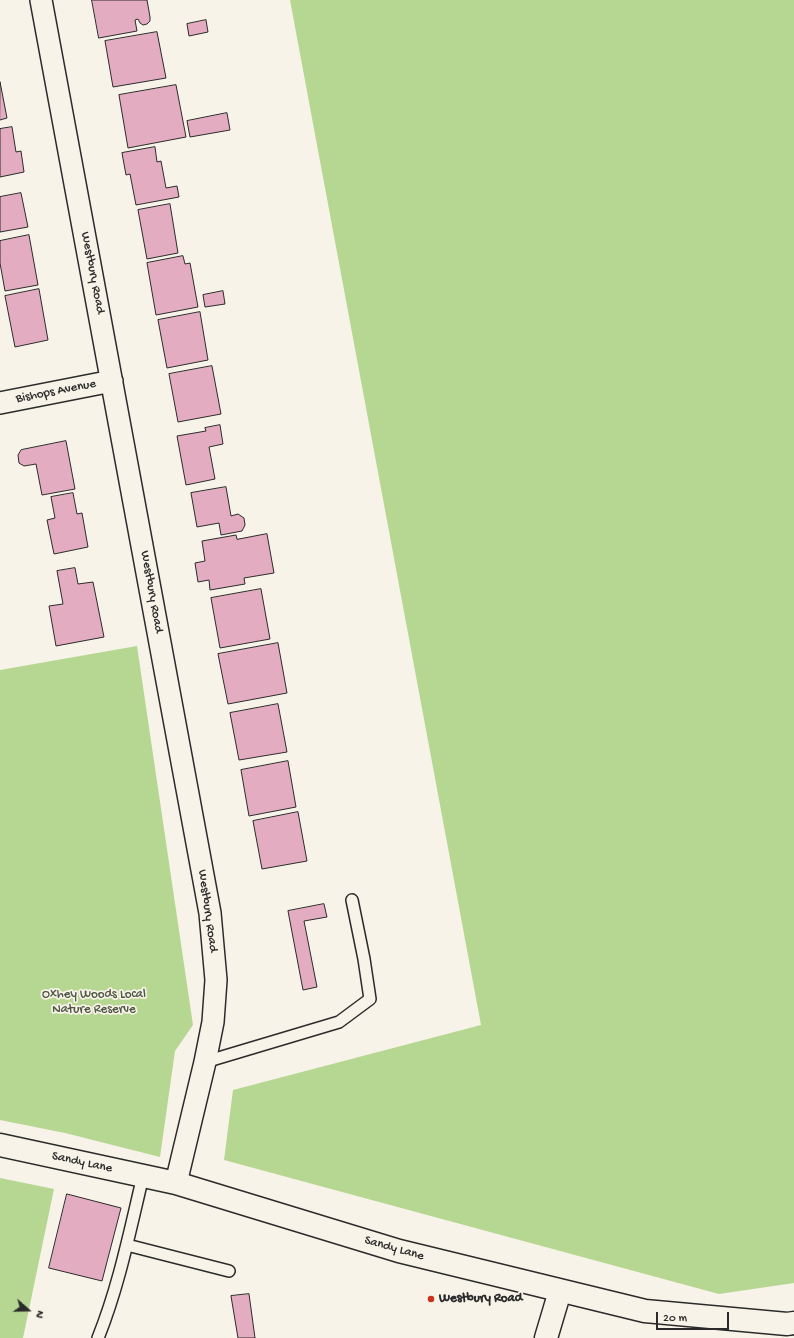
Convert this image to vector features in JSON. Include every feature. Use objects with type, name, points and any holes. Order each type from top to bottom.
[{"type":"main road","name":"Sandy Lane","points":[[0,1146],[176,1183],[399,1251],[644,1311],[787,1324],[794,1323]]},
{"type":"main road","points":[[546,1338],[560,1291]]},
{"type":"street","name":"Westbury Road","points":[[41,0],[210,913],[216,980],[213,1022],[176,1183]]},
{"type":"street","name":"Bishops Avenue","points":[[0,402],[112,381]]},
{"type":"lane","points":[[205,1062],[340,1022],[370,999],[364,959],[352,900]]},
{"type":"lane","points":[[98,1338],[105,1320],[127,1245],[143,1176]]},
{"type":"lane","points":[[127,1245],[229,1271]]},
{"type":"green space","points":[[290,0],[794,0],[794,1283],[719,1294],[224,1160],[233,1090],[481,1025]]},
{"type":"green space","name":"Oxhey Woods Local Nature Reserve","points":[[137,646],[193,1025],[175,1051],[160,1157],[65,1133],[0,1120],[0,670]]},
{"type":"green space","points":[[0,1178],[54,1189],[23,1338],[0,1338]]},
{"type":"building","points":[[92,0],[147,0],[150,21],[143,25],[138,19],[135,20],[137,31],[99,38]]},
{"type":"building","points":[[206,20],[208,32],[189,36],[187,24]]},
{"type":"building","points":[[157,32],[166,78],[113,87],[105,41]]},
{"type":"building","points":[[0,82],[7,118],[0,120]]},
{"type":"building","points":[[176,85],[186,137],[128,148],[119,95]]},
{"type":"building","points":[[227,113],[230,130],[190,137],[187,121]]},
{"type":"building","points":[[12,127],[16,152],[21,151],[24,172],[0,177],[0,129]]},
{"type":"building","points":[[155,147],[157,162],[161,161],[166,188],[177,186],[179,197],[136,205],[130,174],[126,175],[122,153]]},
{"type":"building","points":[[21,193],[28,227],[0,232],[0,197]]},
{"type":"building","points":[[170,204],[178,253],[147,259],[138,210]]},
{"type":"building","points":[[29,235],[38,285],[5,291],[0,263],[0,241]]},
{"type":"building","points":[[183,256],[185,264],[190,263],[198,307],[156,315],[147,263]]},
{"type":"building","points":[[39,289],[48,340],[15,347],[5,296]]},
{"type":"building","points":[[223,291],[225,304],[205,307],[203,295]]},
{"type":"building","points":[[200,312],[208,360],[167,368],[158,320]]},
{"type":"building","points":[[212,366],[221,414],[178,422],[169,374]]},
{"type":"building","points":[[220,425],[223,444],[209,447],[215,479],[186,485],[177,436],[206,431],[205,428]]},
{"type":"building","points":[[66,441],[75,489],[42,495],[36,464],[24,466],[19,463],[18,455],[21,450]]},
{"type":"building","points":[[226,487],[231,516],[238,514],[244,518],[245,525],[242,531],[221,535],[219,523],[197,527],[191,493]]},
{"type":"building","points":[[73,493],[77,514],[82,513],[88,547],[54,554],[47,520],[55,518],[51,497]]},
{"type":"building","points":[[267,534],[274,573],[244,578],[245,584],[210,590],[209,580],[198,582],[195,563],[205,561],[202,541],[236,535],[237,539]]},
{"type":"building","points":[[75,568],[78,584],[93,582],[104,637],[56,646],[49,606],[63,604],[57,571]]},
{"type":"building","points":[[261,589],[270,639],[220,648],[211,598]]},
{"type":"building","points":[[278,643],[287,693],[228,704],[218,654]]},
{"type":"building","points":[[278,704],[287,752],[239,760],[230,713]]},
{"type":"building","points":[[288,761],[296,807],[249,816],[241,770]]},
{"type":"building","points":[[298,812],[307,861],[262,869],[253,821]]},
{"type":"building","points":[[324,904],[327,917],[304,921],[317,987],[303,990],[288,911]]},
{"type":"building","points":[[67,1194],[121,1208],[102,1281],[49,1268]]},
{"type":"building","points":[[249,1294],[255,1338],[238,1338],[231,1296]]},
{"type":"place","name":"Westbury Road","points":[[431,1299]]}]
